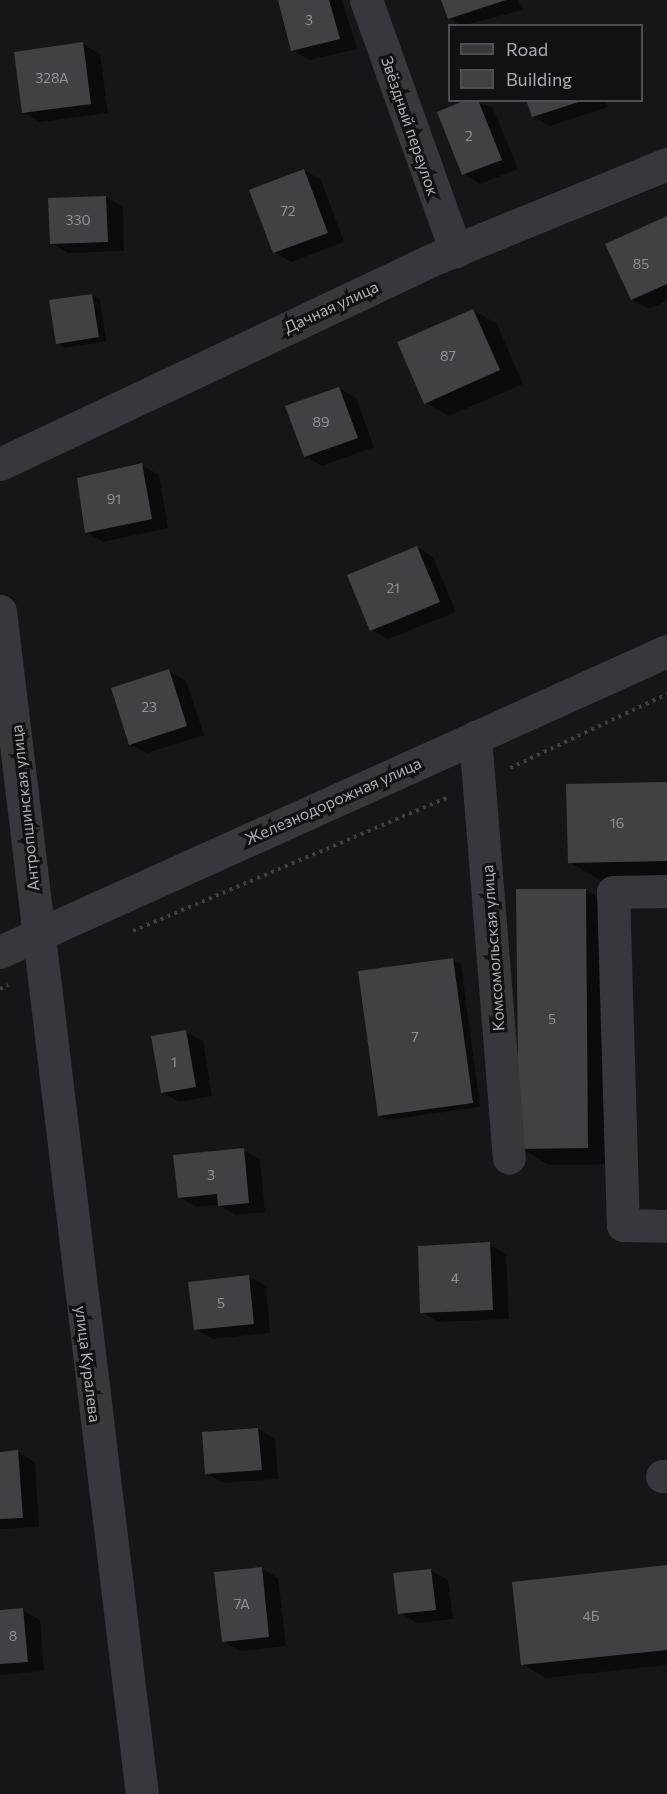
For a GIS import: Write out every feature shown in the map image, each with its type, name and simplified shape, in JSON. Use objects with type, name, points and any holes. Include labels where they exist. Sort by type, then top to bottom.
[{"type":"street","name":"Звёздный переулок","points":[[366,0],[456,251]]},
{"type":"street","name":"Дачная улица","points":[[0,464],[456,251],[667,164]]},
{"type":"street","name":"Антропшинская улица","points":[[0,611],[10,760],[38,934]]},
{"type":"street","name":"Железнодорожная улица","points":[[0,952],[667,651]]},
{"type":"street","name":"Комсомольская улица","points":[[475,737],[509,1158]]},
{"type":"street","points":[[667,891],[613,892],[623,1225],[667,1226]]},
{"type":"street","name":"улица Куралева","points":[[38,934],[142,1794]]},
{"type":"path","points":[[128,933],[479,783],[667,694]]},
{"type":"path","points":[[0,989],[41,970]]},
{"type":"building","points":[[278,0],[329,0],[340,39],[291,51]]},
{"type":"building","points":[[441,0],[506,0],[448,19]]},
{"type":"building","points":[[83,42],[91,104],[22,113],[14,52]]},
{"type":"building","points":[[461,102],[479,102],[502,160],[462,175],[437,112]]},
{"type":"building","points":[[527,102],[579,102],[532,117]]},
{"type":"building","points":[[304,169],[328,233],[273,253],[249,190]]},
{"type":"building","points":[[106,196],[108,242],[50,244],[48,198]]},
{"type":"building","points":[[667,216],[667,284],[631,300],[605,244]]},
{"type":"building","points":[[92,294],[99,337],[56,344],[49,300]]},
{"type":"building","points":[[473,309],[500,370],[424,404],[397,342]]},
{"type":"building","points":[[339,387],[358,438],[304,457],[285,406]]},
{"type":"building","points":[[142,463],[152,519],[85,533],[77,478]]},
{"type":"building","points":[[417,546],[440,602],[370,631],[347,575]]},
{"type":"building","points":[[169,669],[187,726],[129,745],[111,688]]},
{"type":"building","points":[[667,782],[667,861],[568,863],[566,784]]},
{"type":"building","points":[[516,889],[586,889],[588,1148],[519,1149]]},
{"type":"building","points":[[453,958],[473,1103],[378,1116],[358,971]]},
{"type":"building","points":[[186,1030],[196,1087],[161,1093],[151,1036]]},
{"type":"building","points":[[244,1148],[249,1203],[218,1206],[217,1194],[178,1198],[173,1155]]},
{"type":"building","points":[[490,1242],[493,1310],[420,1313],[418,1246]]},
{"type":"building","points":[[249,1275],[254,1324],[194,1330],[188,1282]]},
{"type":"building","points":[[258,1428],[262,1470],[205,1474],[202,1432]]},
{"type":"building","points":[[18,1450],[23,1518],[0,1519],[0,1452]]},
{"type":"building","points":[[667,1565],[667,1650],[521,1665],[512,1582]]},
{"type":"building","points":[[262,1567],[269,1637],[222,1642],[214,1572]]},
{"type":"building","points":[[431,1569],[436,1610],[398,1614],[393,1573]]},
{"type":"building","points":[[23,1608],[28,1662],[0,1664],[0,1610]]}]
